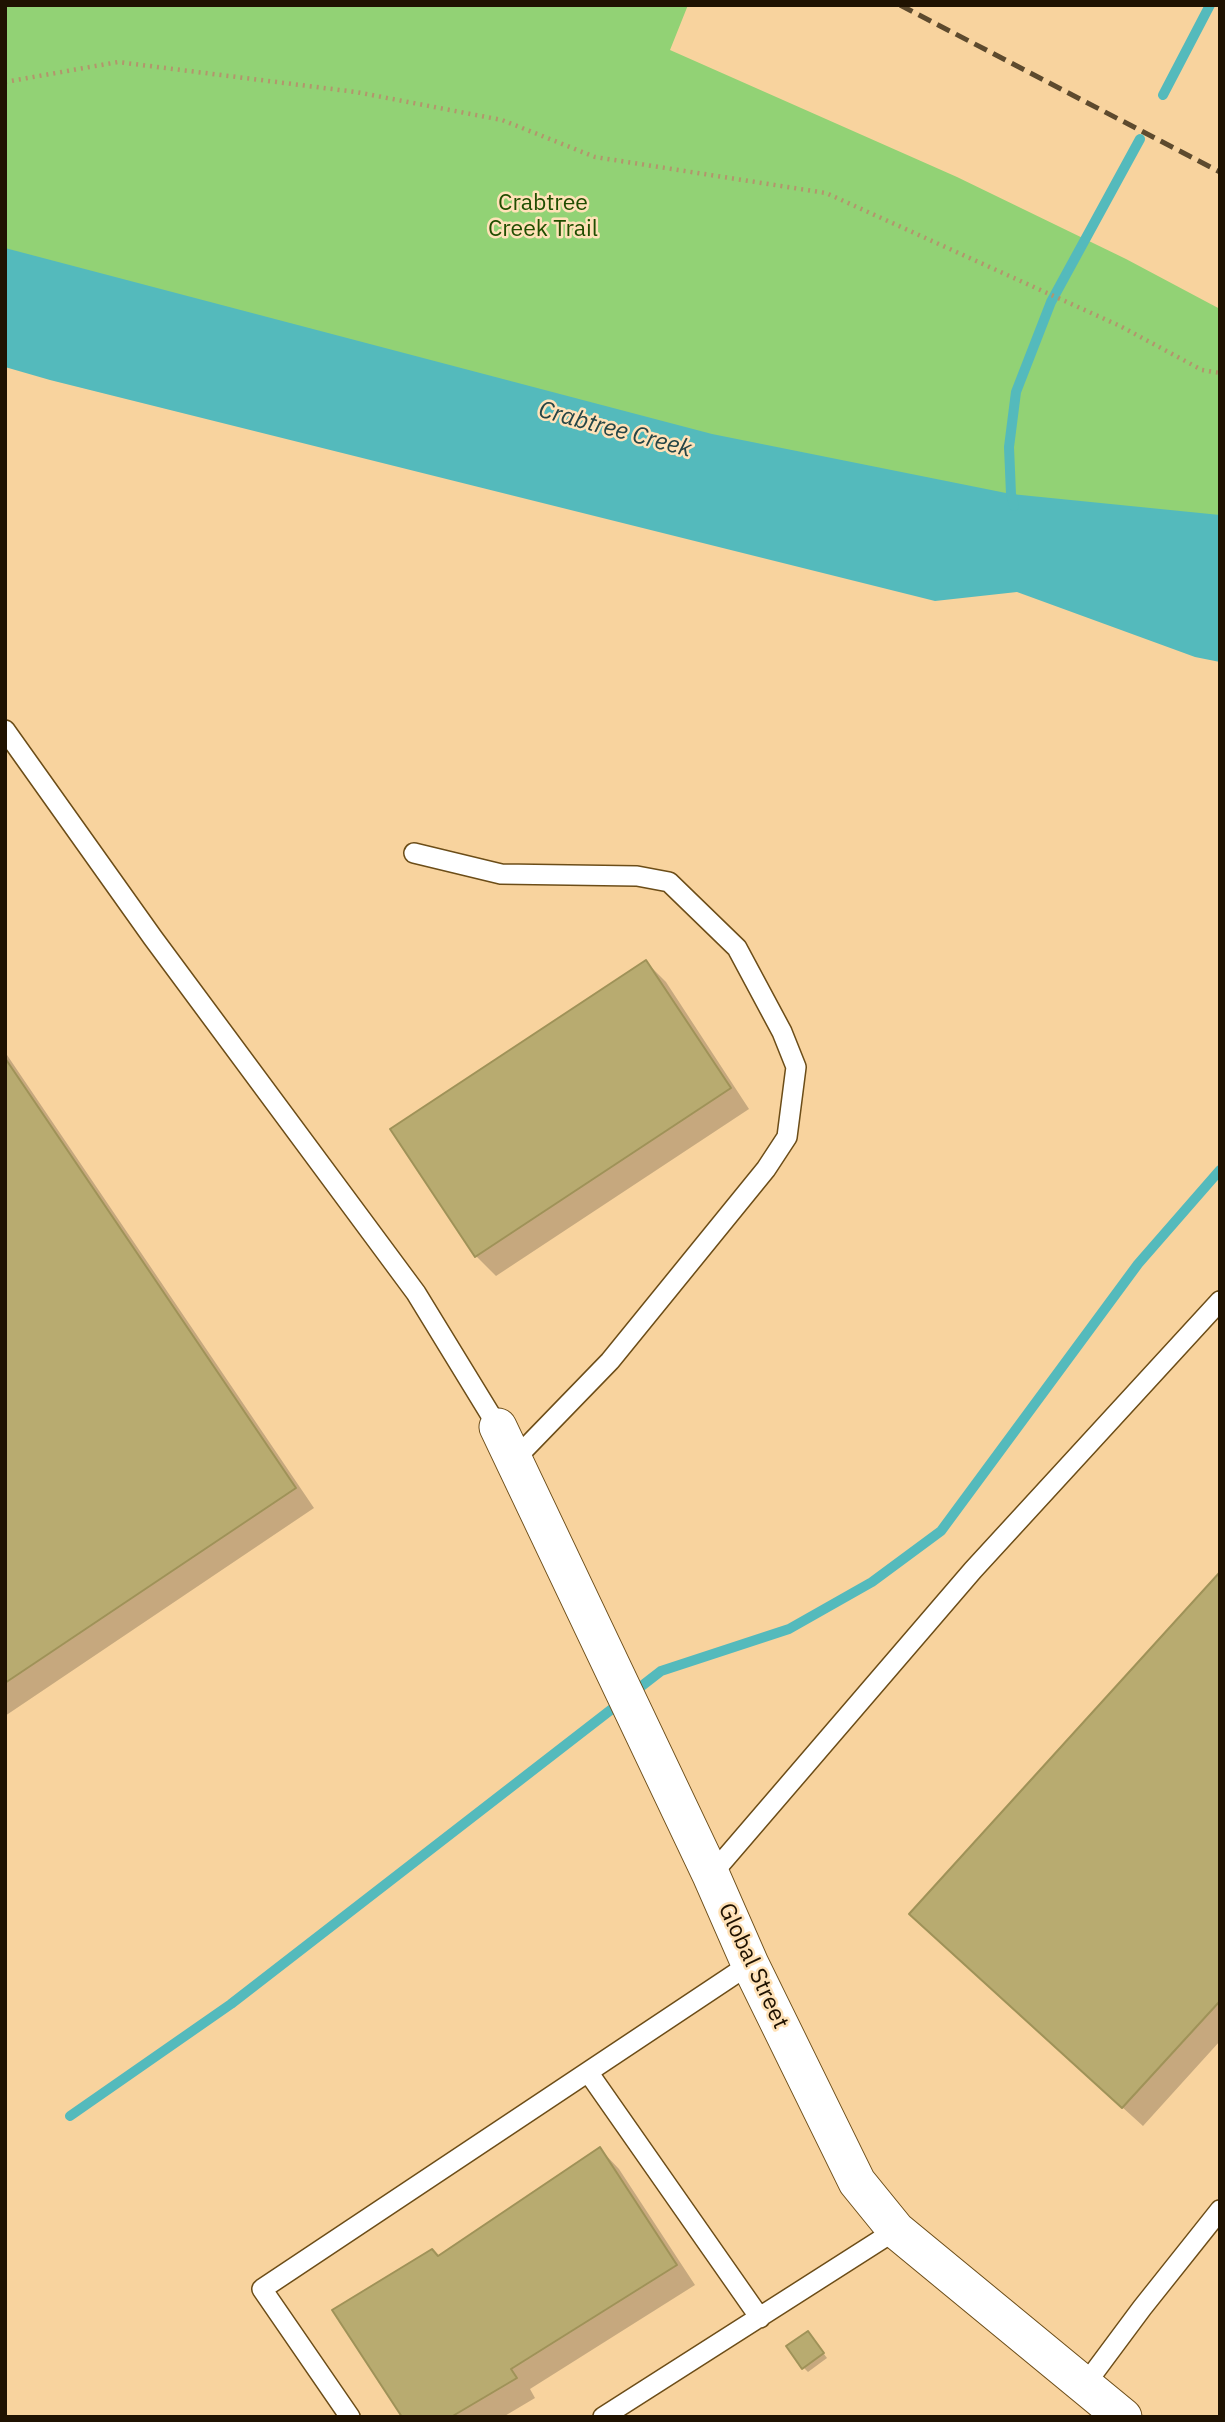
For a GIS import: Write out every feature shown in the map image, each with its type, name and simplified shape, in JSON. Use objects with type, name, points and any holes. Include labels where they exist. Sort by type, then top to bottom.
[{"type":"street","name":"Global Street","points":[[498,1427],[711,1875],[750,1964],[857,2182],[896,2230],[1123,2417]]},
{"type":"lane","points":[[5,730],[153,938],[416,1293],[498,1427]]},
{"type":"lane","points":[[414,853],[501,874],[637,876],[669,883],[737,948],[782,1032],[796,1067],[787,1137],[766,1169],[610,1361],[514,1460]]},
{"type":"lane","points":[[711,1875],[973,1570],[1220,1301]]},
{"type":"lane","points":[[350,2417],[262,2289],[750,1964]]},
{"type":"lane","points":[[588,2071],[760,2318]]},
{"type":"lane","points":[[1084,2386],[1220,2210]]},
{"type":"lane","points":[[603,2417],[896,2230]]},
{"type":"path","points":[[5,82],[118,62],[356,92],[502,120],[595,157],[826,193],[1120,326],[1202,370],[1220,373]]},
{"type":"green space","name":"Crabtree Creek Trail","points":[[5,5],[688,5],[670,50],[957,177],[1126,259],[1220,309],[1220,576],[5,286]]},
{"type":"water","name":"Crabtree Creek","points":[[5,248],[712,434],[1011,494],[1220,515],[1220,662],[1195,657],[1017,592],[935,601],[5,367]]},
{"type":"building","points":[[646,960],[731,1088],[475,1257],[390,1129]]},
{"type":"building","points":[[5,1058],[296,1488],[5,1683]]},
{"type":"building","points":[[1220,1572],[1220,2001],[1122,2108],[909,1914]]},
{"type":"building","points":[[600,2147],[677,2265],[511,2369],[517,2378],[451,2417],[402,2417],[332,2310],[432,2249],[438,2256]]},
{"type":"building","points":[[808,2331],[824,2353],[802,2369],[786,2346]]},
{"type":"waterway","points":[[1163,95],[1210,5]]},
{"type":"waterway","points":[[1014,506],[1009,447],[1016,392],[1051,302],[1140,139]]},
{"type":"waterway","points":[[70,2116],[231,2004],[661,1671],[789,1629],[872,1582],[941,1531],[1138,1264],[1220,1170]]},
{"type":"railway","points":[[900,5],[1220,172]]}]
